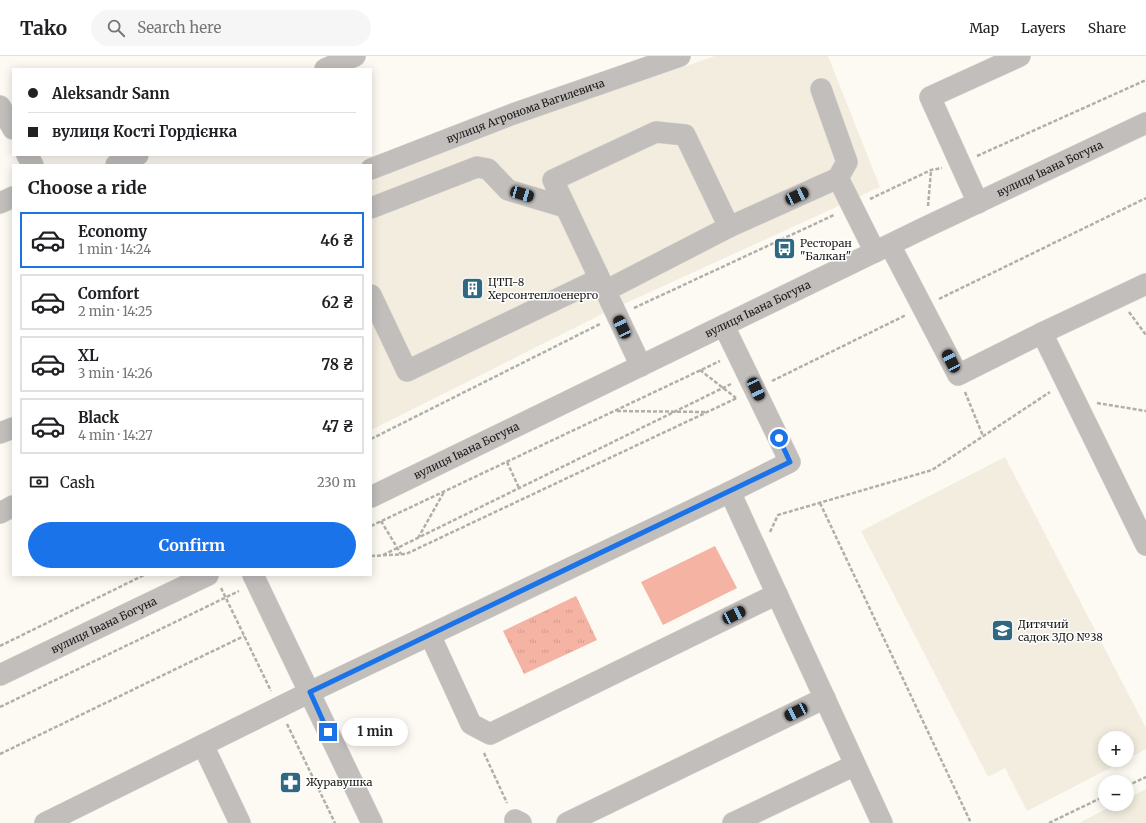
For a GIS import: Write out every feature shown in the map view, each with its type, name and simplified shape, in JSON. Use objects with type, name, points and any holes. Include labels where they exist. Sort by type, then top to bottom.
[{"type":"street","name":"вулиця Агронома Вагилевича","points":[[372,169],[513,114],[680,56]]},
{"type":"street","points":[[978,203],[930,97],[1020,56]]},
{"type":"street","points":[[372,297],[406,371],[602,285],[838,178],[847,162],[821,89]]},
{"type":"street","points":[[0,106],[12,127]]},
{"type":"street","name":"вулиця Івана Богуна","points":[[372,497],[1146,123]]},
{"type":"street","points":[[641,366],[553,180],[656,132],[685,135],[729,227]]},
{"type":"street","points":[[118,164],[136,156]]},
{"type":"street","points":[[372,208],[477,166],[488,169],[508,190],[565,206]]},
{"type":"street","points":[[838,178],[852,207],[923,307],[958,375],[1042,333],[1146,284]]},
{"type":"street","points":[[0,203],[12,197]]},
{"type":"street","points":[[44,823],[310,692],[790,462],[738,352],[724,326]]},
{"type":"street","points":[[1042,333],[1146,545]]},
{"type":"street","points":[[0,433],[12,428]]},
{"type":"street","points":[[730,492],[882,823]]},
{"type":"street","points":[[0,513],[12,507]]},
{"type":"street","name":"вулиця Івана Богуна","points":[[0,675],[206,576]]},
{"type":"street","points":[[253,576],[372,823]]},
{"type":"street","points":[[430,635],[471,724],[490,734],[777,594]]},
{"type":"street","points":[[567,823],[825,698]]},
{"type":"street","points":[[203,745],[240,823]]},
{"type":"street","points":[[733,823],[855,765]]},
{"type":"path","points":[[372,438],[617,316],[931,170],[961,164],[1146,80]]},
{"type":"path","points":[[928,208],[931,170]]},
{"type":"path","points":[[381,555],[723,388],[752,382],[923,307],[1146,198]]},
{"type":"path","points":[[1118,298],[1146,335]]},
{"type":"path","points":[[372,526],[738,352]]},
{"type":"path","points":[[700,370],[736,398]]},
{"type":"path","points":[[958,375],[983,436]]},
{"type":"path","points":[[372,556],[406,554],[736,398],[752,382]]},
{"type":"path","points":[[759,554],[778,515],[932,470],[983,436],[1070,390],[1146,411]]},
{"type":"path","points":[[615,411],[707,412]]},
{"type":"path","points":[[507,462],[519,488]]},
{"type":"path","points":[[418,538],[444,491]]},
{"type":"path","points":[[820,503],[971,823]]},
{"type":"path","points":[[381,521],[401,554]]},
{"type":"path","points":[[0,646],[142,576]]},
{"type":"path","points":[[0,707],[226,597]]},
{"type":"path","points":[[0,754],[244,636]]},
{"type":"path","points":[[484,752],[518,821]]},
{"type":"path","points":[[1134,782],[1146,776]]},
{"type":"path","points":[[1049,823],[1098,799]]},
{"type":"shaded area","points":[[715,56],[828,56],[880,187],[602,314],[372,429],[372,178],[488,133]]},
{"type":"shaded area","name":"Дитячий садок ЗДО №38","points":[[1005,457],[1146,728],[1146,749],[1134,755],[1134,731],[1098,731],[1098,767],[1112,767],[1027,811],[1005,768],[988,777],[861,531]]},
{"type":"shaded area","points":[[1146,789],[1146,823],[1079,823],[1102,811],[1134,811],[1134,795]]},
{"type":"green space","points":[[715,546],[737,588],[663,625],[641,582]]},
{"type":"green space","points":[[576,596],[597,640],[524,674],[503,631]]},
{"type":"place","name":"Ресторан \"Балкан\"","points":[[784,249]]},
{"type":"place","name":"ЦТП-8 Херсонтеплоенерго","points":[[472,288]]},
{"type":"place","name":"Дитячий садок ЗДО №38","points":[[1003,630]]},
{"type":"place","name":"Журавушка","points":[[290,782]]},
{"type":"route","points":[[328,732],[310,692],[330,684],[790,462],[779,438]]}]
